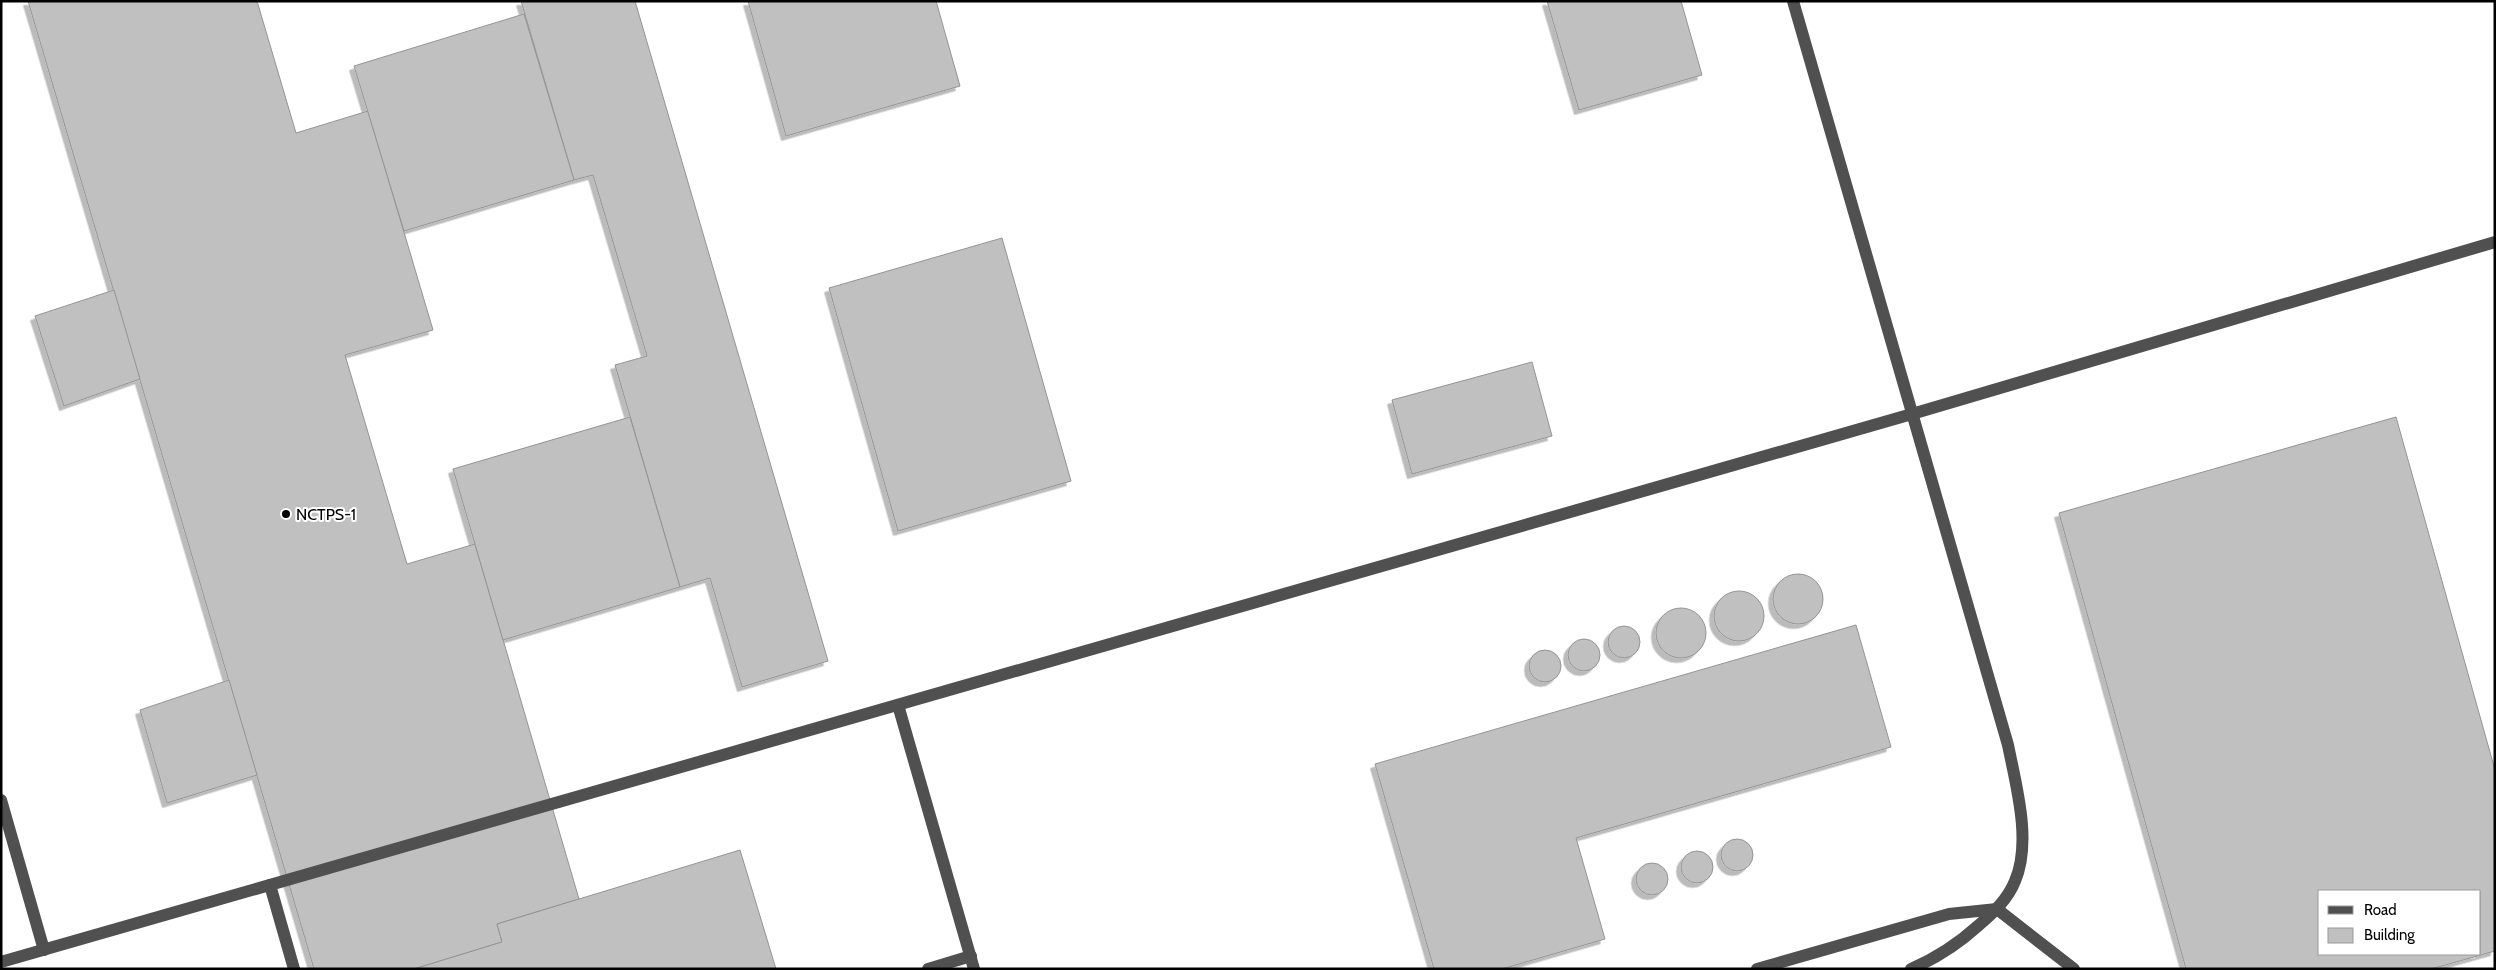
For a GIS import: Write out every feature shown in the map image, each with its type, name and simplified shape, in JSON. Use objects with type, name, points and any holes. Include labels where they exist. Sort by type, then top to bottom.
[{"type":"lane","points":[[1793,1],[2008,745],[2021,807],[2022,850],[2015,881],[1997,909],[1962,941],[1932,960],[1911,969]]},
{"type":"lane","points":[[1,962],[1912,414],[2495,242]]},
{"type":"lane","points":[[898,705],[974,969]]},
{"type":"lane","points":[[1,800],[44,950]]},
{"type":"lane","points":[[270,885],[294,969]]},
{"type":"lane","points":[[1757,969],[1949,914],[1997,909],[2074,969]]},
{"type":"lane","points":[[928,969],[971,956]]},
{"type":"building","name":"NCTPS-1","points":[[28,1],[257,1],[296,133],[368,111],[433,330],[345,355],[407,564],[475,544],[579,899],[497,924],[502,942],[414,969],[314,969]]},
{"type":"building","points":[[521,1],[635,1],[828,661],[742,687],[710,578],[680,587],[615,365],[647,356],[593,175],[574,180]]},
{"type":"building","points":[[748,1],[936,1],[960,86],[786,136]]},
{"type":"building","points":[[1547,1],[1681,1],[1702,75],[1579,110]]},
{"type":"building","points":[[524,14],[574,180],[404,231],[354,66]]},
{"type":"building","points":[[1002,238],[1071,481],[898,531],[829,288]]},
{"type":"building","points":[[114,290],[140,379],[64,406],[35,316]]},
{"type":"building","points":[[1532,362],[1552,436],[1412,474],[1392,400]]},
{"type":"building","points":[[630,417],[680,587],[503,640],[453,469]]},
{"type":"building","points":[[2396,417],[2495,770],[2495,951],[2481,955],[2481,890],[2318,890],[2318,955],[2481,955],[2431,969],[2186,969],[2059,513]]},
{"type":"building","points":[[1793,574],[1803,574],[1816,581],[1823,594],[1823,604],[1816,617],[1803,624],[1793,624],[1784,620],[1777,613],[1773,604],[1773,594],[1777,585],[1784,578]]},
{"type":"building","points":[[1734,591],[1744,591],[1757,598],[1764,611],[1764,621],[1757,634],[1744,641],[1734,641],[1725,637],[1718,630],[1714,621],[1714,611],[1718,602],[1725,595]]},
{"type":"building","points":[[1676,608],[1686,608],[1699,615],[1706,628],[1706,638],[1699,651],[1686,658],[1676,658],[1667,654],[1660,647],[1656,638],[1656,628],[1660,619],[1667,612]]},
{"type":"building","points":[[1856,625],[1891,747],[1576,838],[1605,939],[1502,969],[1434,969],[1375,764]]},
{"type":"building","points":[[1624,626],[1630,627],[1635,631],[1639,636],[1639,648],[1635,653],[1630,657],[1624,658],[1618,657],[1613,653],[1609,648],[1608,642],[1609,636],[1613,631],[1618,627]]},
{"type":"building","points":[[1584,639],[1590,640],[1595,644],[1599,649],[1599,661],[1595,666],[1590,670],[1584,671],[1578,670],[1573,666],[1569,661],[1568,655],[1569,649],[1573,644],[1578,640]]},
{"type":"building","points":[[1545,650],[1551,651],[1556,655],[1560,660],[1560,672],[1556,677],[1551,681],[1545,682],[1539,681],[1534,677],[1530,672],[1529,666],[1530,660],[1534,655],[1539,651]]},
{"type":"building","points":[[229,680],[257,775],[167,803],[140,710]]},
{"type":"building","points":[[1737,839],[1743,840],[1748,844],[1752,849],[1752,861],[1748,866],[1743,870],[1737,871],[1731,870],[1726,866],[1722,861],[1721,855],[1722,849],[1726,844],[1731,840]]},
{"type":"building","points":[[740,850],[776,969],[414,969],[502,942],[497,924]]},
{"type":"building","points":[[1697,851],[1703,852],[1708,856],[1712,861],[1712,873],[1708,878],[1703,882],[1697,883],[1691,882],[1686,878],[1682,873],[1681,867],[1682,861],[1686,856],[1691,852]]},
{"type":"building","points":[[1652,863],[1658,864],[1663,868],[1667,873],[1667,885],[1663,890],[1658,894],[1652,895],[1646,894],[1641,890],[1637,885],[1636,879],[1637,873],[1641,868],[1646,864]]},
{"type":"place","name":"NCTPS-1","points":[[286,514]]}]
